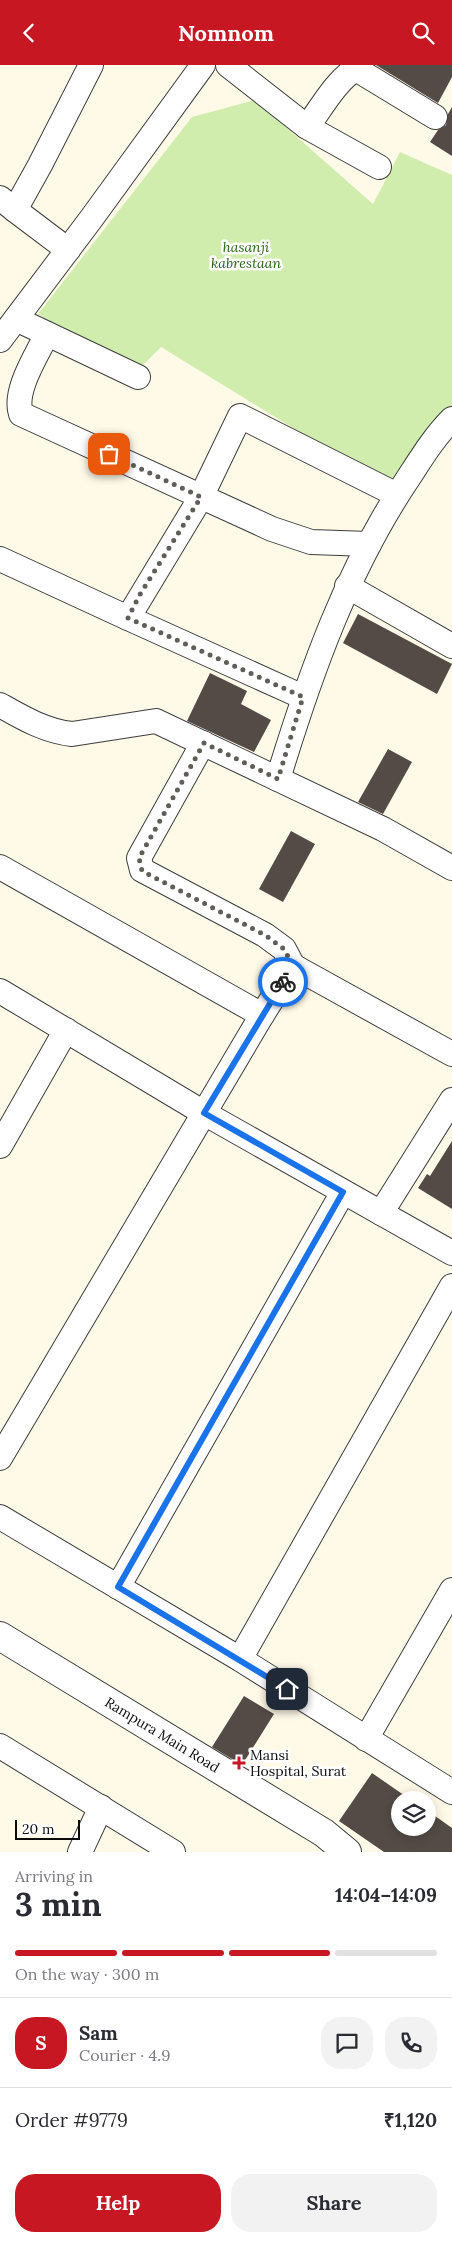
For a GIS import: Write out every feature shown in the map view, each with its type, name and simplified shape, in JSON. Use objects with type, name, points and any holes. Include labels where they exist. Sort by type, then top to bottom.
[{"type":"street","points":[[68,250],[7,204],[40,165],[91,65]]},
{"type":"street","points":[[0,340],[203,65]]},
{"type":"street","points":[[228,65],[307,127],[379,167]]},
{"type":"street","points":[[307,127],[340,83],[356,69],[435,117]]},
{"type":"street","points":[[16,319],[138,377]]},
{"type":"street","points":[[47,334],[20,391],[18,405],[22,414],[272,529],[311,542],[369,544]]},
{"type":"street","points":[[128,618],[139,596],[201,497],[240,416],[397,495]]},
{"type":"street","points":[[278,779],[303,697],[347,586],[397,495],[430,445],[452,419]]},
{"type":"street","points":[[0,559],[303,697]]},
{"type":"street","points":[[347,586],[452,647]]},
{"type":"street","points":[[0,705],[36,724],[60,733],[72,734],[156,721],[384,829],[452,868]]},
{"type":"street","points":[[204,743],[139,858],[142,871],[265,935],[284,949],[293,966],[452,1053]]},
{"type":"street","points":[[0,867],[262,1015]]},
{"type":"street","points":[[0,1458],[262,1015],[293,966]]},
{"type":"street","points":[[0,991],[204,1113],[452,1253]]},
{"type":"street","points":[[0,1146],[66,1030]]},
{"type":"street","points":[[381,1213],[452,1100]]},
{"type":"street","points":[[118,1587],[343,1192]]},
{"type":"street","points":[[240,1659],[452,1286]]},
{"type":"street","points":[[0,1517],[240,1659],[452,1793]]},
{"type":"street","points":[[366,1739],[452,1590]]},
{"type":"street","name":"Rampura Main Road","points":[[0,1636],[324,1833],[347,1852]]},
{"type":"street","points":[[0,1746],[173,1852]]},
{"type":"street","points":[[80,1852],[101,1807]]},
{"type":"green space","name":"hasanji kabrestaan","points":[[255,100],[373,204],[400,152],[452,175],[452,408],[396,486],[303,434],[161,347],[132,376],[38,314],[192,117]]},
{"type":"building","points":[[376,65],[452,65],[452,77],[438,103]]},
{"type":"building","points":[[452,107],[452,156],[430,142],[438,130],[446,125],[448,114]]},
{"type":"building","points":[[358,614],[452,664],[437,694],[343,643]]},
{"type":"building","points":[[210,673],[247,691],[241,704],[271,720],[254,752],[187,721]]},
{"type":"building","points":[[388,749],[412,762],[383,814],[358,802]]},
{"type":"building","points":[[291,831],[315,844],[283,902],[259,889]]},
{"type":"building","points":[[452,1141],[452,1209],[418,1188],[427,1174],[430,1176]]},
{"type":"building","points":[[244,1696],[274,1714],[242,1765],[212,1747]]},
{"type":"building","points":[[372,1773],[398,1791],[391,1791],[391,1836],[436,1836],[436,1817],[452,1828],[452,1852],[384,1852],[339,1821]]},
{"type":"way so far","points":[[109,454],[201,497],[139,596],[128,618],[303,697],[278,779],[204,743],[139,858],[142,871],[265,935],[284,949],[293,966],[283,982]]},
{"type":"place","name":"Mansi Hospital, Surat","points":[[239,1763]]},
{"type":"route","points":[[283,982],[204,1113],[343,1192],[118,1587],[287,1689]]}]
